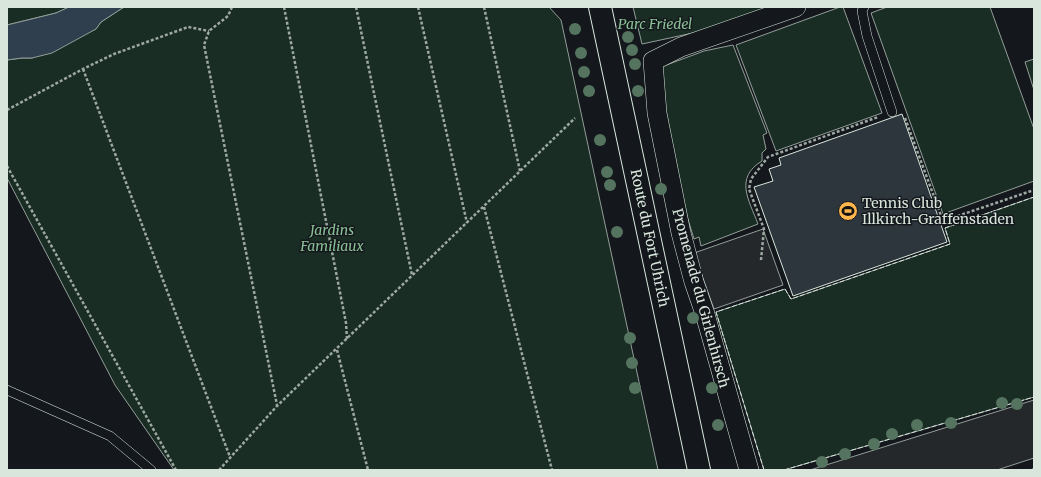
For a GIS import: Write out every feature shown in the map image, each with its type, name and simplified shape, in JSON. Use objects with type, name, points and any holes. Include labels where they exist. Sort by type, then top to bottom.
[{"type":"main road","name":"Route du Fort Uhrich","points":[[600,7],[699,470]]},
{"type":"street","name":"Promenade du Girlenhirsch","points":[[749,470],[705,314],[694,282],[678,218],[657,113],[653,61],[681,47],[796,7]]},
{"type":"lane","points":[[864,7],[862,11],[866,36],[892,112]]},
{"type":"lane","points":[[7,390],[110,436],[151,470]]},
{"type":"path","points":[[232,7],[228,16],[210,32],[204,45],[277,406]]},
{"type":"path","points":[[284,7],[346,323],[347,339]]},
{"type":"path","points":[[356,7],[412,275]]},
{"type":"path","points":[[418,7],[467,223]]},
{"type":"path","points":[[484,7],[520,172]]},
{"type":"path","points":[[7,110],[114,54],[188,27],[210,32]]},
{"type":"path","points":[[83,69],[230,457]]},
{"type":"path","points":[[761,260],[764,229],[749,189],[751,179],[768,157],[902,109],[944,221],[1034,190]]},
{"type":"path","points":[[219,470],[277,406],[575,118]]},
{"type":"path","points":[[7,166],[176,470]]},
{"type":"path","points":[[484,207],[552,470]]},
{"type":"path","points":[[336,349],[368,470]]},
{"type":"green space","points":[[7,7],[69,7],[56,13],[7,25]]},
{"type":"green space","name":"Jardins Familiaux","points":[[124,7],[549,7],[561,20],[658,470],[174,470],[115,385],[7,178],[7,60],[32,58],[96,29],[101,22]]},
{"type":"green space","name":"Parc Friedel","points":[[633,7],[783,7],[739,23],[642,44]]},
{"type":"green space","points":[[843,7],[882,113],[776,151],[736,45]]},
{"type":"green space","points":[[887,7],[990,7],[1034,129],[1034,181],[943,214],[871,13]]},
{"type":"green space","points":[[733,45],[767,133],[763,135],[766,149],[762,153],[762,161],[753,168],[748,175],[746,182],[748,198],[758,224],[701,246],[699,237],[694,239],[683,203],[664,113],[661,67],[704,51]]},
{"type":"green space","points":[[1034,59],[1034,90],[1025,62]]},
{"type":"green space","points":[[1034,197],[1034,397],[784,470],[764,470],[716,312],[785,289],[791,299],[950,244],[945,228]]},
{"type":"shaded area","points":[[763,229],[783,285],[714,309],[694,253]]},
{"type":"shaded area","points":[[1034,400],[1034,458],[997,470],[810,470]]},
{"type":"water","points":[[69,7],[124,7],[101,22],[96,29],[52,53],[32,58],[7,60],[7,25],[56,13]]},
{"type":"building","points":[[902,114],[947,242],[793,296],[754,187],[773,181],[769,169],[781,165],[779,158]]},
{"type":"fence","points":[[764,470],[716,312],[785,289],[791,299],[950,244],[945,228],[1034,197]]},
{"type":"fence","points":[[784,470],[1034,397]]},
{"type":"place","name":"Tennis Club Illkirch-Graffenstaden","points":[[848,211]]}]
